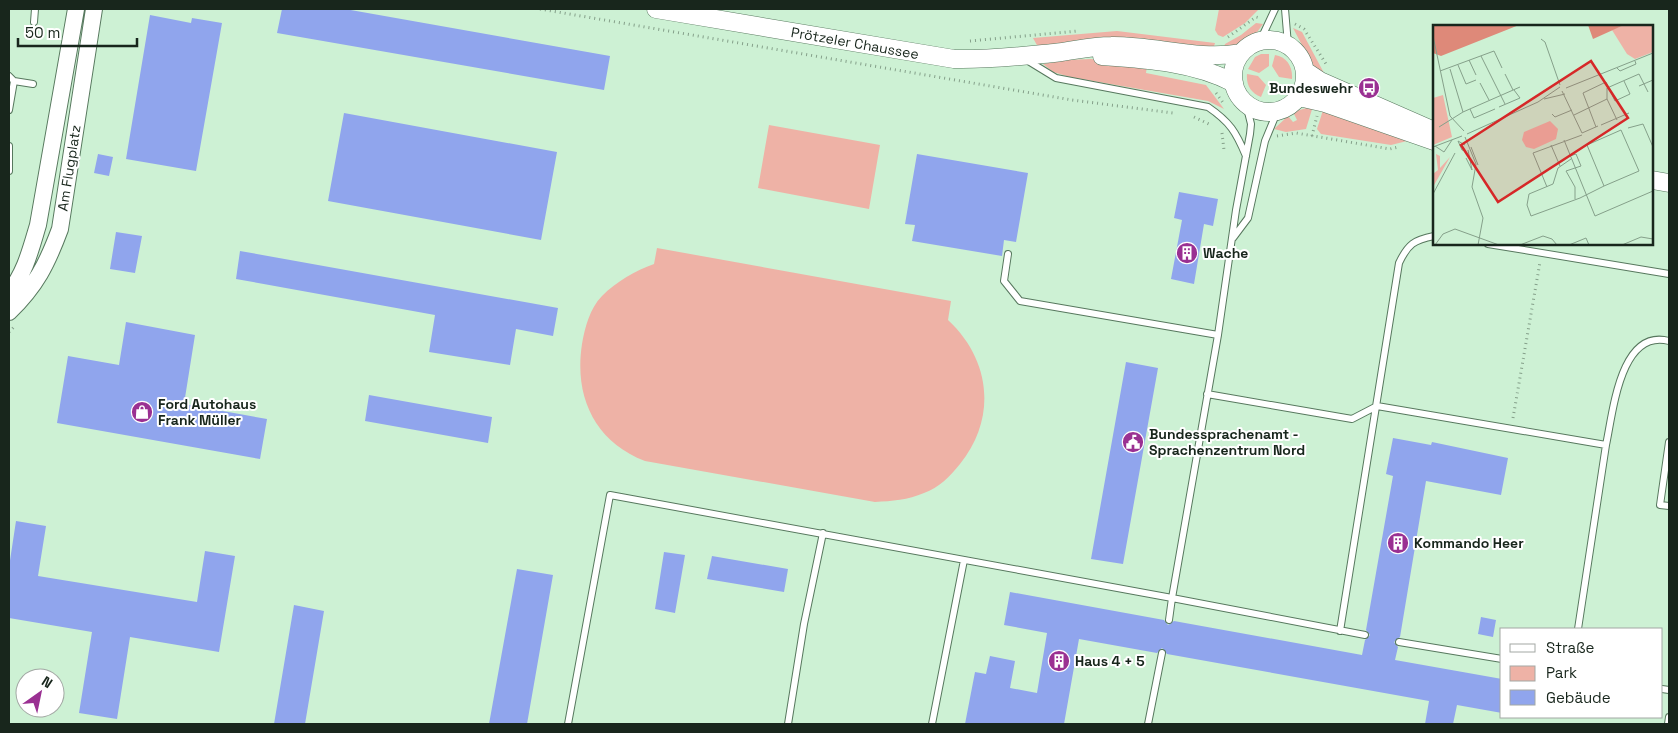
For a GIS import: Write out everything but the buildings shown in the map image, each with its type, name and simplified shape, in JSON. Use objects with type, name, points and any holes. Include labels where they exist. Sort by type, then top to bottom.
[{"type":"main road","name":"Prötzeler Chaussee","points":[[656,9],[954,59],[988,60],[1056,53],[1091,46],[1143,46],[1216,56],[1241,53],[1247,47],[1260,41]]},
{"type":"main road","points":[[1241,53],[1233,69],[1234,83],[1238,96],[1246,104],[1261,111],[1277,112],[1291,105],[1304,88],[1305,71],[1300,56],[1288,44],[1272,40],[1260,41]]},
{"type":"main road","name":"Prötzeler Chaussee","points":[[1056,53],[1138,59],[1176,65],[1218,75],[1234,83]]},
{"type":"main road","points":[[1305,71],[1320,81],[1433,131]]},
{"type":"main road","points":[[1298,97],[1325,103],[1433,141]]},
{"type":"main road","points":[[1653,180],[1669,183]]},
{"type":"street","name":"Am Flugplatz","points":[[9,312],[44,202],[76,9]]},
{"type":"street","name":"Am Flugplatz","points":[[16,291],[34,286],[49,258],[60,229],[94,9]]},
{"type":"lane","points":[[34,22],[35,9]]},
{"type":"lane","points":[[1260,41],[1275,9]]},
{"type":"lane","points":[[1285,9],[1288,44]]},
{"type":"lane","points":[[1020,56],[1056,78],[1208,107],[1226,119],[1238,136],[1246,156]]},
{"type":"lane","points":[[9,76],[14,82],[32,84]]},
{"type":"lane","points":[[9,110],[14,82]]},
{"type":"lane","points":[[1168,620],[1218,335],[1236,210],[1251,124],[1246,104]]},
{"type":"lane","points":[[1233,239],[1248,218],[1264,141],[1277,112]]},
{"type":"lane","points":[[9,146],[9,171]]},
{"type":"lane","points":[[1340,631],[1377,406],[1398,263],[1406,248],[1419,239],[1433,236]]},
{"type":"lane","points":[[1495,245],[1669,274]]},
{"type":"lane","points":[[1008,254],[1004,281],[1020,301],[1218,335]]},
{"type":"lane","points":[[1578,628],[1606,445],[1621,376],[1628,359],[1643,344],[1669,341]]},
{"type":"lane","points":[[1207,394],[1352,418],[1377,406],[1606,445]]},
{"type":"lane","points":[[1669,442],[1660,505],[1669,506]]},
{"type":"lane","points":[[568,724],[610,495],[1365,635]]},
{"type":"lane","points":[[788,724],[804,624],[823,533]]},
{"type":"lane","points":[[932,724],[964,560]]},
{"type":"lane","points":[[1399,642],[1500,659]]},
{"type":"lane","points":[[1148,724],[1162,654]]},
{"type":"lane","points":[[1668,724],[1669,718]]},
{"type":"path","points":[[540,9],[1072,100],[1182,114]]},
{"type":"path","points":[[962,42],[1084,31]]},
{"type":"path","points":[[1191,116],[1214,126]]},
{"type":"path","points":[[1224,150],[1221,130],[1230,125]]},
{"type":"path","points":[[1511,429],[1541,252]]},
{"type":"green space","points":[[1219,9],[1259,9],[1245,23],[1223,37],[1218,35],[1215,30]]},
{"type":"green space","points":[[1256,23],[1263,24],[1255,35],[1240,42],[1239,46],[1223,50],[1225,44],[1241,35]]},
{"type":"green space","points":[[1293,28],[1302,32],[1324,73],[1323,75],[1314,68]]},
{"type":"green space","points":[[1117,31],[1215,43],[1213,50],[1038,47],[1033,38]]},
{"type":"green space","points":[[1261,54],[1269,54],[1269,66],[1259,73],[1248,69],[1255,57]]},
{"type":"green space","points":[[1275,55],[1286,60],[1291,70],[1292,79],[1279,77],[1272,66]]},
{"type":"green space","points":[[1091,59],[1147,66],[1146,73],[1206,85],[1224,109],[1208,101],[1070,77],[1053,72],[1043,64],[1066,60]]},
{"type":"green space","points":[[1247,74],[1258,76],[1266,85],[1261,97],[1250,88],[1247,82]]},
{"type":"green space","points":[[1313,106],[1306,129],[1286,132],[1274,129],[1288,116],[1293,122],[1297,120],[1293,112]]},
{"type":"green space","points":[[1324,107],[1411,140],[1391,145],[1321,134],[1317,129]]},
{"type":"green space","points":[[769,125],[880,145],[869,209],[758,188]]},
{"type":"green space","points":[[657,248],[951,301],[948,320],[973,353],[980,371],[984,390],[984,409],[980,428],[972,446],[960,464],[944,481],[929,491],[906,499],[875,502],[645,461],[627,452],[613,442],[591,414],[581,381],[582,344],[594,306],[620,281],[654,264]]},
{"type":"place","name":"Bundeswehr","points":[[1369,88]]},
{"type":"place","name":"Wache","points":[[1187,253]]},
{"type":"place","name":"Ford Autohaus Frank Müller","points":[[142,412]]},
{"type":"place","name":"Bundessprachenamt - Sprachenzentrum Nord","points":[[1133,442]]},
{"type":"place","name":"Kommando Heer","points":[[1398,543]]},
{"type":"place","name":"Haus 4 + 5","points":[[1059,661]]}]
